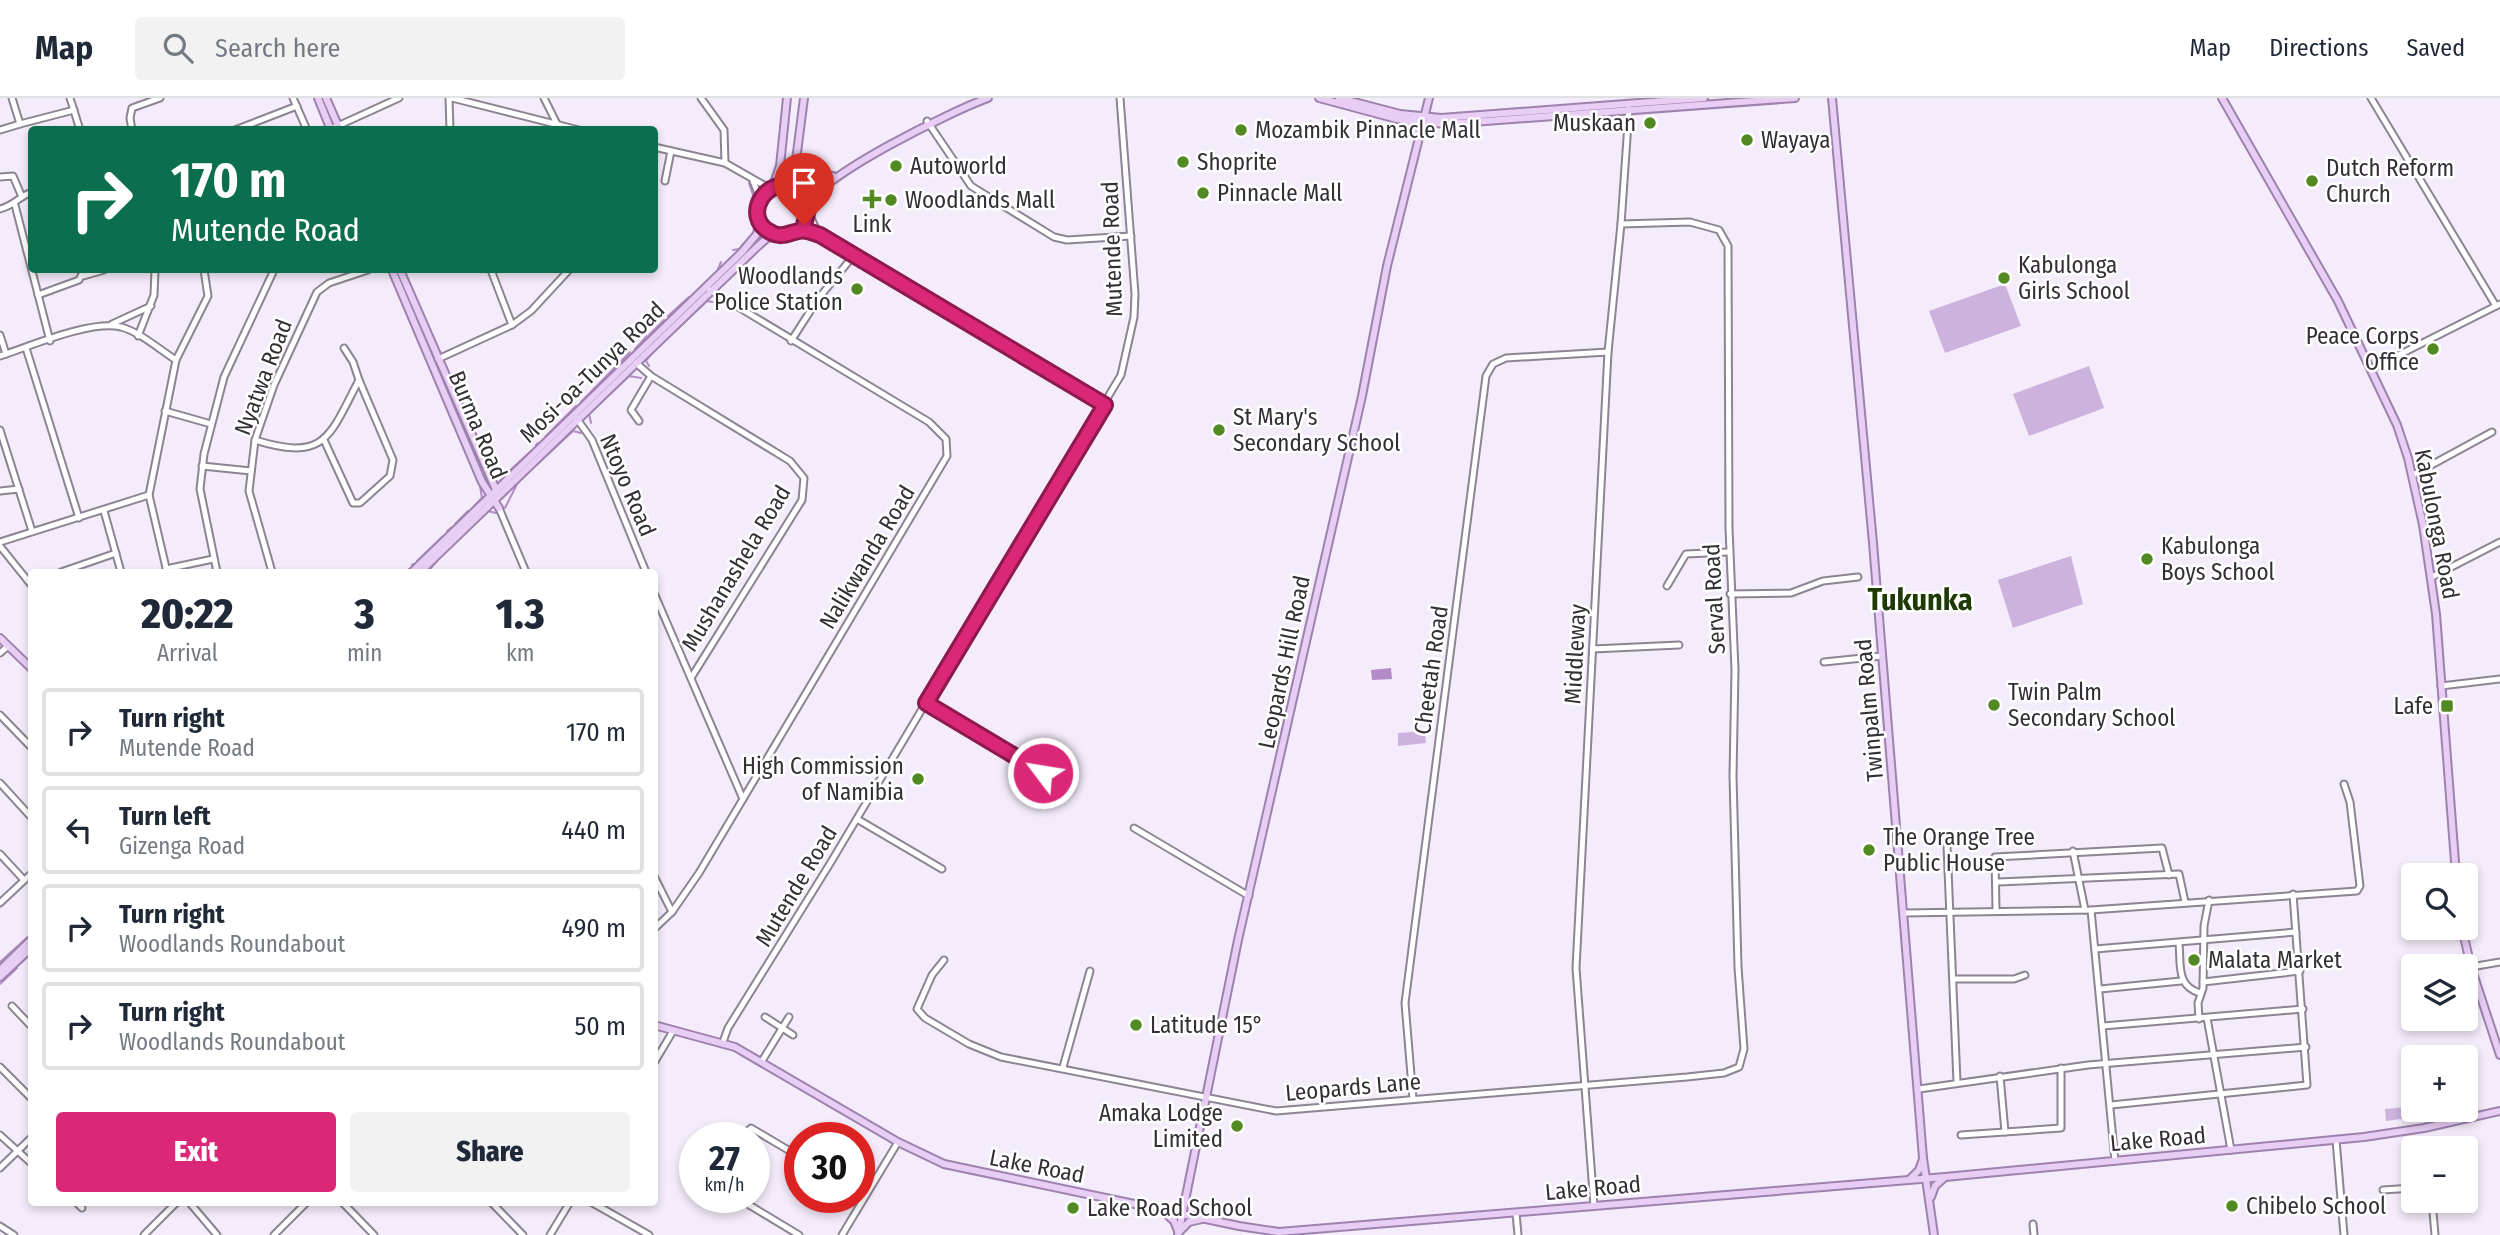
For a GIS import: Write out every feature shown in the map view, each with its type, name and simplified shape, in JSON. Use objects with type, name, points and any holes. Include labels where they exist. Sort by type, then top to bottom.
[{"type":"main road","points":[[318,98],[334,126]]},
{"type":"main road","points":[[326,98],[334,126]]},
{"type":"main road","points":[[787,98],[780,166],[771,187],[760,198],[757,206],[760,221],[766,230],[780,236],[800,230],[816,192],[829,183],[928,123],[988,98]]},
{"type":"main road","points":[[804,98],[795,168],[799,189],[809,205]]},
{"type":"main road","points":[[771,187],[788,185],[799,189],[828,179],[977,98]]},
{"type":"main road","points":[[1319,98],[1341,100],[1422,119],[1795,98]]},
{"type":"main road","points":[[1406,117],[1418,138],[1428,127],[1435,124],[1704,98]]},
{"type":"main road","name":"Twinpalm Road","points":[[1832,98],[1923,1158],[1934,1235]]},
{"type":"main road","name":"Kabulonga Road","points":[[2222,98],[2338,300],[2403,441],[2413,475],[2432,577],[2455,863]]},
{"type":"main road","points":[[1406,117],[1417,113],[1428,99],[1435,114],[1441,118]]},
{"type":"main road","name":"Leopards Hill Road","points":[[1178,1234],[1249,896],[1428,99]]},
{"type":"main road","points":[[1422,119],[1435,124]]},
{"type":"main road","name":"Mosi-oa-Tunya Road","points":[[708,289],[758,233],[760,221]]},
{"type":"main road","name":"Mosi-oa-Tunya Road","points":[[415,569],[708,289],[765,240],[780,236]]},
{"type":"main road","name":"Burma Road","points":[[393,273],[494,496]]},
{"type":"main road","name":"Burma Road","points":[[401,273],[499,508]]},
{"type":"main road","name":"Mosi-oa-Tunya Road","points":[[423,569],[494,496]]},
{"type":"main road","points":[[0,638],[28,665]]},
{"type":"main road","points":[[0,970],[28,943]]},
{"type":"main road","points":[[0,977],[28,951]]},
{"type":"main road","points":[[2478,988],[2500,1055]]},
{"type":"main road","name":"Lake Road","points":[[658,1026],[723,1042],[762,1061],[898,1142],[934,1160],[958,1168],[1287,1233],[1945,1177],[2336,1140],[2404,1132],[2500,1111]]},
{"type":"main road","points":[[1909,1180],[1919,1170],[1923,1158]]},
{"type":"main road","points":[[1930,1198],[1935,1185],[1945,1177]]},
{"type":"main road","points":[[1178,1234],[1174,1221],[1163,1209],[1178,1204],[1185,1193]]},
{"type":"main road","points":[[1185,1193],[1186,1204],[1198,1216]]},
{"type":"main road","points":[[1178,1234],[1189,1222],[1206,1219]]},
{"type":"street","points":[[12,98],[20,124]]},
{"type":"street","points":[[70,98],[79,126]]},
{"type":"street","points":[[131,126],[132,108],[160,98]]},
{"type":"street","points":[[293,98],[305,126]]},
{"type":"street","points":[[339,126],[399,98]]},
{"type":"street","points":[[450,126],[450,98],[564,126]]},
{"type":"street","points":[[544,98],[557,124]]},
{"type":"street","points":[[701,98],[724,130],[724,163]]},
{"type":"street","name":"Mutende Road","points":[[723,1042],[728,1028],[857,819],[1105,405],[1124,367],[1134,317],[1131,236],[1120,98]]},
{"type":"street","points":[[2371,98],[2498,305],[2371,369]]},
{"type":"street","points":[[255,126],[297,106]]},
{"type":"street","name":"Middleway","points":[[1594,1206],[1576,968],[1608,352],[1622,224],[1628,107]]},
{"type":"street","points":[[0,130],[74,110]]},
{"type":"street","points":[[928,123],[971,186],[1054,237],[1067,240],[1131,236]]},
{"type":"street","points":[[658,147],[724,163],[753,181],[771,187]]},
{"type":"street","points":[[665,181],[671,151]]},
{"type":"street","points":[[0,177],[13,176],[22,197]]},
{"type":"street","points":[[753,181],[760,198]]},
{"type":"street","points":[[0,209],[15,205],[28,194]]},
{"type":"street","points":[[15,205],[28,256]]},
{"type":"street","points":[[809,214],[813,227],[820,235]]},
{"type":"street","name":"Serval Road","points":[[1622,224],[1699,223],[1719,230],[1727,240],[1729,552],[1735,670],[1738,967],[1744,1049],[1739,1067]]},
{"type":"street","points":[[800,230],[820,235],[1105,405]]},
{"type":"street","points":[[791,341],[818,299],[854,255]]},
{"type":"street","points":[[32,273],[50,341]]},
{"type":"street","points":[[38,295],[73,283],[84,273]]},
{"type":"street","points":[[138,336],[151,306],[156,287],[155,273]]},
{"type":"street","points":[[167,569],[149,495],[176,360],[208,296],[204,273]]},
{"type":"street","points":[[215,569],[200,489],[202,466],[224,377],[273,273]]},
{"type":"street","name":"Nyatwa Road","points":[[271,569],[251,500],[255,440],[274,385],[317,292],[329,283],[357,273]]},
{"type":"street","points":[[492,273],[512,325]]},
{"type":"street","points":[[438,359],[512,325],[531,311],[566,273]]},
{"type":"street","name":"Nalikwanda Road","points":[[658,925],[672,912],[743,799],[947,456],[946,439],[929,422],[708,289]]},
{"type":"street","points":[[0,335],[3,355],[109,326],[151,306]]},
{"type":"street","points":[[109,326],[122,327],[176,360]]},
{"type":"street","points":[[26,348],[79,517]]},
{"type":"street","points":[[324,440],[353,503],[360,503],[392,472],[393,460],[354,362],[344,348]]},
{"type":"street","name":"Cheetah Road","points":[[1413,1099],[1405,1003],[1486,376],[1493,364],[1506,358],[1608,352]]},
{"type":"street","name":"Mushanashela Road","points":[[633,360],[651,376],[790,461],[804,478],[802,500],[691,678]]},
{"type":"street","points":[[639,421],[631,410],[651,376]]},
{"type":"street","points":[[255,440],[290,450],[324,440],[334,428],[359,380]]},
{"type":"street","points":[[165,411],[211,424]]},
{"type":"street","name":"Ntoyo Road","points":[[576,418],[592,440],[645,569]]},
{"type":"street","points":[[0,430],[32,531]]},
{"type":"street","points":[[2413,475],[2491,432]]},
{"type":"street","points":[[202,466],[251,471]]},
{"type":"street","points":[[0,491],[19,489]]},
{"type":"street","points":[[28,580],[0,544],[32,531],[149,495]]},
{"type":"street","points":[[499,508],[525,569]]},
{"type":"street","points":[[104,511],[120,569]]},
{"type":"street","points":[[2432,577],[2500,541]]},
{"type":"street","points":[[1667,586],[1686,554],[1729,552]]},
{"type":"street","points":[[70,569],[116,553]]},
{"type":"street","points":[[171,569],[213,559]]},
{"type":"street","points":[[1730,594],[1791,593],[1823,581],[1858,577]]},
{"type":"street","points":[[658,602],[743,799]]},
{"type":"street","points":[[1593,649],[1679,645]]},
{"type":"street","points":[[0,653],[8,646]]},
{"type":"street","points":[[1824,662],[1882,656]]},
{"type":"street","points":[[2441,686],[2500,679]]},
{"type":"street","points":[[926,703],[1043,773]]},
{"type":"street","points":[[0,716],[28,744]]},
{"type":"street","points":[[0,783],[26,812]]},
{"type":"street","points":[[1904,913],[2088,910],[2359,888],[2350,802],[2344,784]]},
{"type":"street","points":[[857,819],[942,869]]},
{"type":"street","points":[[1135,828],[1249,896]]},
{"type":"street","points":[[1947,846],[1957,1082]]},
{"type":"street","points":[[1996,911],[1998,882],[1995,857],[2162,848],[2169,875]]},
{"type":"street","points":[[2073,851],[2095,949],[2115,1161]]},
{"type":"street","points":[[0,855],[24,880]]},
{"type":"street","points":[[0,903],[28,876]]},
{"type":"street","points":[[1998,882],[2182,876],[2185,902]]},
{"type":"street","points":[[658,884],[672,912]]},
{"type":"street","points":[[2111,1105],[2306,1086],[2309,1081],[2293,894]]},
{"type":"street","points":[[2199,1019],[2209,900]]},
{"type":"street","points":[[2095,949],[2296,932]]},
{"type":"street","points":[[2179,943],[2181,982],[2187,988],[2200,993]]},
{"type":"street","name":"Leopards Lane","points":[[944,960],[917,1003],[919,1013],[986,1052],[1276,1111],[1724,1073],[1739,1067]]},
{"type":"street","points":[[2478,966],[2500,962]]},
{"type":"street","points":[[1063,1068],[1090,971]]},
{"type":"street","points":[[2203,982],[2300,971]]},
{"type":"street","points":[[1953,979],[2014,979],[2025,975]]},
{"type":"street","points":[[2100,989],[2181,982]]},
{"type":"street","points":[[12,1006],[28,1023]]},
{"type":"street","points":[[2103,1026],[2303,1009]]},
{"type":"street","points":[[765,1017],[793,1035]]},
{"type":"street","points":[[762,1061],[789,1017]]},
{"type":"street","points":[[2207,1018],[2223,1092],[2231,1150]]},
{"type":"street","points":[[658,1056],[673,1031]]},
{"type":"street","points":[[1919,1089],[2061,1068],[2306,1047]]},
{"type":"street","points":[[0,1067],[28,1095]]},
{"type":"street","points":[[1961,1135],[2063,1127],[2061,1068]]},
{"type":"street","points":[[2000,1076],[2005,1132]]},
{"type":"street","points":[[0,1135],[28,1161]]},
{"type":"street","points":[[2336,1140],[2344,1235]]},
{"type":"street","points":[[0,1168],[28,1141]]},
{"type":"street","points":[[875,1175],[898,1142]]},
{"type":"street","points":[[2383,1190],[2401,1189]]},
{"type":"street","points":[[144,1235],[173,1206]]},
{"type":"street","points":[[192,1206],[217,1235]]},
{"type":"street","points":[[274,1235],[303,1206]]},
{"type":"street","points":[[346,1206],[374,1235]]},
{"type":"street","points":[[495,1206],[523,1235]]},
{"type":"street","points":[[550,1235],[568,1206]]},
{"type":"street","points":[[598,1206],[649,1235]]},
{"type":"street","points":[[763,1213],[799,1235]]},
{"type":"street","points":[[842,1235],[853,1213]]},
{"type":"street","points":[[1516,1213],[1518,1235]]},
{"type":"street","points":[[2433,1213],[2435,1235]]},
{"type":"street","points":[[2033,1224],[2034,1235]]},
{"type":"street","points":[[0,1226],[13,1235]]},
{"type":"shaded area","points":[[2005,284],[2021,326],[1945,353],[1929,311]]},
{"type":"shaded area","points":[[2089,366],[2104,408],[2029,436],[2013,394]]},
{"type":"shaded area","points":[[2071,556],[2083,604],[2013,628],[1998,580]]},
{"type":"shaded area","points":[[1391,668],[1392,679],[1372,680],[1371,670]]},
{"type":"shaded area","points":[[1425,731],[1426,743],[1398,746],[1398,733]]},
{"type":"shaded area","points":[[2401,1107],[2401,1119],[2386,1121],[2385,1109]]},
{"type":"waterway","points":[[749,183],[753,195],[751,204]]},
{"type":"waterway","points":[[733,250],[739,249],[754,232],[752,211]]},
{"type":"waterway","points":[[718,269],[721,262]]},
{"type":"waterway","points":[[668,316],[689,297]]},
{"type":"waterway","points":[[675,331],[707,301],[724,304]]},
{"type":"waterway","points":[[649,335],[664,320]]},
{"type":"waterway","points":[[635,349],[647,336]]},
{"type":"waterway","points":[[649,366],[646,361],[653,351]]},
{"type":"waterway","points":[[581,402],[630,352]]},
{"type":"waterway","points":[[591,423],[589,414],[629,376],[641,378]]},
{"type":"waterway","points":[[545,437],[576,406]]},
{"type":"waterway","points":[[505,508],[518,482],[573,431],[581,433]]},
{"type":"waterway","points":[[508,472],[530,452]]},
{"type":"waterway","points":[[474,506],[482,498],[480,486]]},
{"type":"waterway","points":[[455,524],[468,511]]},
{"type":"waterway","points":[[488,511],[496,513]]},
{"type":"waterway","points":[[447,531],[452,527]]},
{"type":"waterway","points":[[417,561],[443,536]]},
{"type":"waterway","points":[[430,569],[438,560]]},
{"type":"waterway","points":[[0,962],[28,937]]},
{"type":"waterway","points":[[21,963],[28,956]]},
{"type":"waterway","points":[[0,984],[17,968]]},
{"type":"place","name":"Muskaan","points":[[1650,123]]},
{"type":"place","name":"Mozambik Pinnacle Mall","points":[[1241,130]]},
{"type":"place","name":"Wayaya","points":[[1747,140]]},
{"type":"place","name":"Shoprite","points":[[1183,162]]},
{"type":"place","name":"Autoworld","points":[[896,166]]},
{"type":"place","name":"Dutch Reform Church","points":[[2312,181]]},
{"type":"place","name":"Pinnacle Mall","points":[[1203,193]]},
{"type":"place","name":"Link","points":[[872,199]]},
{"type":"place","name":"Woodlands Mall","points":[[891,200]]},
{"type":"place","name":"Kabulonga Girls School","points":[[2004,278]]},
{"type":"place","name":"Woodlands Police Station","points":[[857,289]]},
{"type":"place","name":"Peace Corps Office","points":[[2433,349]]},
{"type":"place","name":"St Mary's Secondary School","points":[[1219,430]]},
{"type":"place","name":"Kabulonga Boys School","points":[[2147,559]]},
{"type":"place","name":"Twin Palm Secondary School","points":[[1994,705]]},
{"type":"place","name":"Lafe","points":[[2447,706]]},
{"type":"place","name":"High Commission of Namibia","points":[[918,779]]},
{"type":"place","name":"The Orange Tree Public House","points":[[1869,850]]},
{"type":"place","name":"Malata Market","points":[[2194,960]]},
{"type":"place","name":"Latitude 15°","points":[[1136,1025]]},
{"type":"place","name":"Amaka Lodge Limited","points":[[1237,1126]]},
{"type":"place","name":"Chibelo School","points":[[2232,1206]]},
{"type":"place","name":"Lake Road School","points":[[1073,1208]]},
{"type":"district","name":"Tukunka","points":[[1920,600]]},
{"type":"route","points":[[804,225],[809,214],[809,205],[798,189],[778,185],[769,188],[760,198],[757,214],[762,226],[770,233],[780,236],[800,230],[820,235],[1105,405],[926,703],[1043,773]]}]
